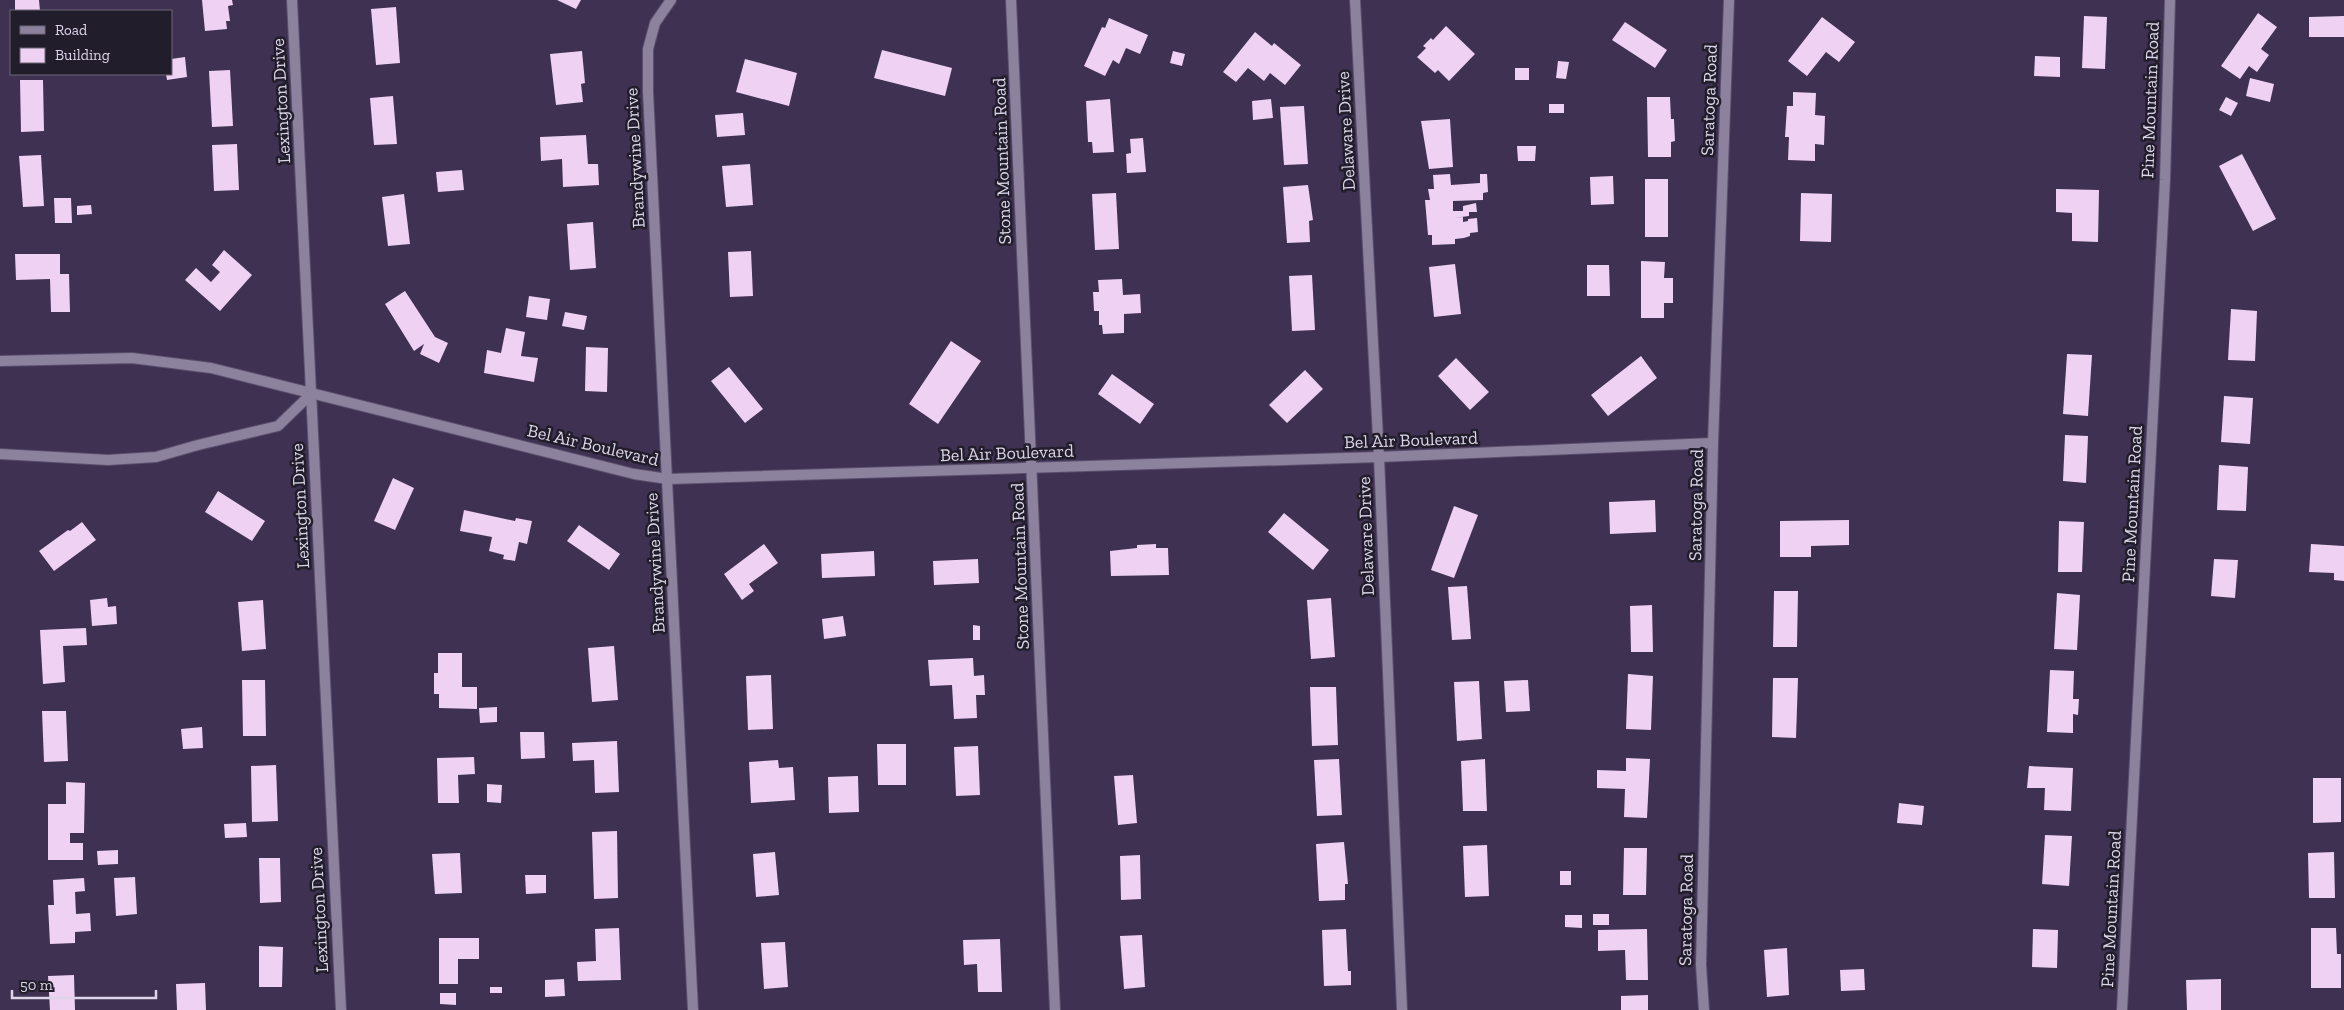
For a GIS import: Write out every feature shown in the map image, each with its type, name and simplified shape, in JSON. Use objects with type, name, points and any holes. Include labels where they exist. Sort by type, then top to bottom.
[{"type":"street","name":"Lexington Drive","points":[[292,0],[340,1010]]},
{"type":"street","name":"Brandywine Drive","points":[[671,0],[655,23],[648,49],[693,1010]]},
{"type":"street","name":"Stone Mountain Road","points":[[1011,0],[1055,1010]]},
{"type":"street","name":"Delaware Drive","points":[[1355,0],[1379,458],[1402,1010]]},
{"type":"street","name":"Saratoga Road","points":[[1704,1010],[1701,965],[1713,443],[1729,0]]},
{"type":"street","name":"Pine Mountain Road","points":[[2122,1010],[2165,180],[2170,0]]},
{"type":"street","name":"Bel Air Boulevard","points":[[0,361],[132,358],[210,368],[277,383],[311,394],[634,474],[668,479],[1379,458],[1713,443]]},
{"type":"street","points":[[0,454],[108,460],[156,457],[278,426],[311,394]]},
{"type":"building","points":[[15,0],[39,0],[40,10],[15,10]]},
{"type":"building","points":[[202,0],[232,0],[233,5],[228,6],[230,21],[226,21],[227,29],[205,31]]},
{"type":"building","points":[[557,0],[581,0],[576,9]]},
{"type":"building","points":[[396,7],[400,63],[376,65],[371,9]]},
{"type":"building","points":[[2258,13],[2277,27],[2261,49],[2269,55],[2257,72],[2249,66],[2240,79],[2221,66]]},
{"type":"building","points":[[2084,16],[2107,17],[2105,69],[2082,68]]},
{"type":"building","points":[[2344,16],[2344,37],[2309,37],[2309,17]]},
{"type":"building","points":[[1822,17],[1855,42],[1839,62],[1826,52],[1807,76],[1788,61]]},
{"type":"building","points":[[1109,18],[1148,35],[1140,54],[1126,48],[1119,64],[1113,60],[1105,76],[1084,66],[1102,27],[1105,28]]},
{"type":"building","points":[[1625,22],[1667,50],[1655,68],[1612,40]]},
{"type":"building","points":[[1446,26],[1475,54],[1449,81],[1438,70],[1435,73],[1417,57],[1426,48],[1423,46],[1431,38],[1433,40]]},
{"type":"building","points":[[1255,32],[1272,46],[1274,43],[1301,65],[1285,85],[1270,73],[1264,81],[1248,68],[1236,82],[1223,72]]},
{"type":"building","points":[[882,50],[952,68],[945,96],[874,78]]},
{"type":"building","points":[[582,51],[585,83],[581,84],[583,102],[556,105],[550,54]]},
{"type":"building","points":[[1173,51],[1185,54],[1182,66],[1170,63]]},
{"type":"building","points":[[2035,56],[2060,57],[2060,77],[2034,76]]},
{"type":"building","points":[[185,57],[187,77],[167,80],[166,75],[172,75],[172,59]]},
{"type":"building","points":[[745,59],[797,73],[789,106],[736,92]]},
{"type":"building","points":[[1558,61],[1569,62],[1566,79],[1556,78]]},
{"type":"building","points":[[1515,68],[1529,68],[1529,80],[1515,80]]},
{"type":"building","points":[[230,70],[233,126],[212,127],[209,71]]},
{"type":"building","points":[[2250,78],[2274,84],[2270,102],[2246,96]]},
{"type":"building","points":[[20,80],[43,80],[44,131],[21,132]]},
{"type":"building","points":[[1793,92],[1816,93],[1815,115],[1825,116],[1824,145],[1815,144],[1815,161],[1788,160],[1789,137],[1785,137],[1787,106],[1793,106]]},
{"type":"building","points":[[393,96],[397,144],[374,145],[370,98]]},
{"type":"building","points":[[1647,97],[1670,97],[1675,141],[1671,142],[1671,157],[1648,157]]},
{"type":"building","points":[[2226,97],[2238,103],[2231,116],[2219,110]]},
{"type":"building","points":[[1110,99],[1114,152],[1093,153],[1092,142],[1088,142],[1086,101]]},
{"type":"building","points":[[1271,99],[1273,118],[1253,120],[1252,101]]},
{"type":"building","points":[[1549,104],[1564,104],[1564,113],[1549,113]]},
{"type":"building","points":[[1304,106],[1308,164],[1284,165],[1280,107]]},
{"type":"building","points":[[743,113],[745,135],[717,137],[715,115]]},
{"type":"building","points":[[1450,119],[1453,167],[1429,169],[1421,121]]},
{"type":"building","points":[[586,135],[588,164],[598,164],[599,185],[563,187],[562,159],[541,161],[540,137]]},
{"type":"building","points":[[1143,138],[1146,172],[1127,173],[1126,154],[1131,153],[1130,139]]},
{"type":"building","points":[[237,144],[239,190],[214,191],[212,145]]},
{"type":"building","points":[[1517,146],[1536,146],[1535,161],[1518,161]]},
{"type":"building","points":[[2242,154],[2276,219],[2253,231],[2219,166]]},
{"type":"building","points":[[41,155],[44,206],[23,207],[19,156]]},
{"type":"building","points":[[750,164],[753,205],[726,207],[722,166]]},
{"type":"building","points":[[462,170],[464,190],[438,192],[436,172]]},
{"type":"building","points":[[1450,174],[1451,185],[1480,183],[1480,174],[1487,174],[1488,192],[1483,193],[1483,200],[1453,201],[1453,211],[1463,211],[1463,206],[1476,203],[1477,212],[1469,212],[1469,216],[1454,218],[1463,217],[1463,222],[1468,221],[1468,219],[1477,218],[1478,232],[1470,233],[1470,236],[1464,238],[1455,239],[1455,244],[1432,245],[1432,235],[1428,235],[1425,200],[1430,200],[1428,189],[1434,189],[1433,175]]},
{"type":"building","points":[[1613,176],[1614,204],[1591,205],[1590,177]]},
{"type":"building","points":[[1645,179],[1668,179],[1668,237],[1645,237]]},
{"type":"building","points":[[1308,185],[1313,220],[1309,221],[1310,242],[1287,243],[1283,187]]},
{"type":"building","points":[[2056,189],[2099,190],[2098,242],[2072,241],[2072,213],[2056,212]]},
{"type":"building","points":[[1116,193],[1119,249],[1095,250],[1092,194]]},
{"type":"building","points":[[1801,193],[1832,194],[1831,242],[1800,241]]},
{"type":"building","points":[[404,194],[410,244],[388,246],[382,197]]},
{"type":"building","points":[[54,198],[71,198],[72,223],[55,223]]},
{"type":"building","points":[[91,205],[92,214],[77,215],[77,206]]},
{"type":"building","points":[[593,222],[596,268],[570,270],[567,224]]},
{"type":"building","points":[[224,250],[252,275],[220,311],[185,280],[196,268],[211,282],[220,272],[212,265]]},
{"type":"building","points":[[751,251],[753,296],[730,297],[728,252]]},
{"type":"building","points":[[15,254],[60,254],[60,274],[69,274],[70,312],[51,312],[50,279],[16,280]]},
{"type":"building","points":[[1641,261],[1665,262],[1664,278],[1673,278],[1673,303],[1664,303],[1664,318],[1641,318]]},
{"type":"building","points":[[1455,264],[1461,314],[1434,317],[1429,267]]},
{"type":"building","points":[[1587,265],[1609,265],[1610,296],[1587,296]]},
{"type":"building","points":[[1312,275],[1315,330],[1292,331],[1289,276]]},
{"type":"building","points":[[1122,279],[1123,295],[1140,294],[1141,313],[1124,314],[1124,333],[1103,334],[1102,325],[1099,325],[1099,311],[1094,311],[1093,292],[1099,292],[1098,280]]},
{"type":"building","points":[[405,291],[435,337],[448,343],[439,363],[420,354],[424,344],[414,351],[385,304]]},
{"type":"building","points":[[529,296],[550,299],[547,320],[526,317]]},
{"type":"building","points":[[2231,309],[2257,311],[2255,361],[2228,360]]},
{"type":"building","points":[[565,312],[587,316],[584,330],[562,326]]},
{"type":"building","points":[[506,328],[525,332],[521,356],[538,358],[534,382],[484,373],[487,350],[501,353]]},
{"type":"building","points":[[951,341],[981,361],[938,424],[909,404]]},
{"type":"building","points":[[586,347],[608,348],[607,392],[585,391]]},
{"type":"building","points":[[2067,354],[2092,355],[2088,416],[2063,414]]},
{"type":"building","points":[[1641,356],[1657,378],[1608,416],[1591,395]]},
{"type":"building","points":[[1456,358],[1489,392],[1470,410],[1438,376]]},
{"type":"building","points":[[729,367],[763,409],[745,423],[711,381]]},
{"type":"building","points":[[1305,370],[1323,389],[1287,423],[1269,405]]},
{"type":"building","points":[[1112,374],[1154,404],[1140,424],[1098,394]]},
{"type":"building","points":[[2224,396],[2253,398],[2250,444],[2221,442]]},
{"type":"building","points":[[2065,435],[2088,436],[2086,483],[2063,481]]},
{"type":"building","points":[[2219,465],[2248,467],[2246,511],[2217,510]]},
{"type":"building","points":[[393,478],[414,488],[395,530],[374,521]]},
{"type":"building","points":[[218,491],[265,521],[252,541],[205,512]]},
{"type":"building","points":[[1655,500],[1656,532],[1610,534],[1609,502]]},
{"type":"building","points":[[1454,506],[1478,515],[1454,578],[1431,570]]},
{"type":"building","points":[[464,510],[515,521],[516,518],[532,521],[527,544],[519,542],[515,561],[503,559],[504,555],[489,551],[492,537],[460,531]]},
{"type":"building","points":[[1284,513],[1329,550],[1313,570],[1268,532]]},
{"type":"building","points":[[1849,520],[1849,545],[1811,546],[1811,557],[1780,557],[1780,521]]},
{"type":"building","points":[[2059,521],[2084,522],[2082,572],[2058,572]]},
{"type":"building","points":[[82,522],[96,540],[54,571],[39,551]]},
{"type":"building","points":[[579,525],[620,554],[609,570],[567,541]]},
{"type":"building","points":[[764,544],[778,563],[749,584],[754,591],[742,600],[724,574]]},
{"type":"building","points":[[1156,544],[1156,548],[1168,548],[1169,575],[1111,576],[1110,551],[1137,548],[1137,545]]},
{"type":"building","points":[[2311,544],[2344,546],[2344,581],[2334,580],[2334,573],[2309,572]]},
{"type":"building","points":[[874,551],[875,576],[822,578],[821,554]]},
{"type":"building","points":[[978,559],[979,583],[934,585],[933,561]]},
{"type":"building","points":[[2214,559],[2238,560],[2235,598],[2211,596]]},
{"type":"building","points":[[1467,586],[1471,639],[1452,640],[1448,587]]},
{"type":"building","points":[[1774,591],[1798,591],[1797,647],[1773,647]]},
{"type":"building","points":[[2057,593],[2080,595],[2077,650],[2054,649]]},
{"type":"building","points":[[107,598],[108,607],[116,606],[117,624],[92,626],[90,600]]},
{"type":"building","points":[[1331,598],[1335,657],[1311,659],[1307,600]]},
{"type":"building","points":[[263,600],[266,649],[242,651],[238,602]]},
{"type":"building","points":[[1652,605],[1653,652],[1631,652],[1630,606]]},
{"type":"building","points":[[843,616],[846,636],[824,639],[822,619]]},
{"type":"building","points":[[973,625],[980,626],[980,640],[973,640]]},
{"type":"building","points":[[86,628],[87,645],[63,646],[65,682],[43,684],[40,630]]},
{"type":"building","points":[[614,646],[618,700],[592,702],[588,648]]},
{"type":"building","points":[[438,653],[462,653],[462,687],[477,687],[477,709],[439,708],[439,694],[434,694],[434,673],[438,673]]},
{"type":"building","points":[[973,658],[974,676],[984,675],[985,695],[976,695],[977,718],[954,719],[952,685],[930,686],[928,660]]},
{"type":"building","points":[[2050,670],[2074,671],[2073,699],[2079,699],[2078,715],[2073,714],[2073,733],[2047,732]]},
{"type":"building","points":[[1628,674],[1653,676],[1651,730],[1626,729]]},
{"type":"building","points":[[771,675],[773,729],[748,730],[746,676]]},
{"type":"building","points":[[1773,678],[1798,678],[1796,738],[1772,737]]},
{"type":"building","points":[[242,680],[265,680],[266,736],[243,736]]},
{"type":"building","points":[[1528,680],[1530,711],[1506,712],[1504,681]]},
{"type":"building","points":[[1479,681],[1482,739],[1457,741],[1454,682]]},
{"type":"building","points":[[1310,687],[1336,687],[1338,745],[1312,746]]},
{"type":"building","points":[[497,707],[497,722],[480,723],[479,708]]},
{"type":"building","points":[[42,711],[66,711],[68,761],[44,762]]},
{"type":"building","points":[[202,727],[203,748],[183,749],[181,729]]},
{"type":"building","points":[[520,732],[544,732],[545,758],[521,759]]},
{"type":"building","points":[[617,741],[619,792],[595,793],[594,760],[573,761],[572,743]]},
{"type":"building","points":[[877,744],[906,744],[906,785],[878,785]]},
{"type":"building","points":[[978,746],[980,795],[956,796],[954,747]]},
{"type":"building","points":[[474,757],[475,774],[458,775],[459,803],[438,803],[437,758]]},
{"type":"building","points":[[1626,758],[1650,759],[1647,818],[1624,817],[1625,789],[1597,788],[1597,770],[1626,771]]},
{"type":"building","points":[[1339,759],[1342,815],[1317,816],[1314,760]]},
{"type":"building","points":[[1485,759],[1487,811],[1463,811],[1461,761]]},
{"type":"building","points":[[778,760],[779,768],[793,767],[795,800],[751,803],[749,762]]},
{"type":"building","points":[[276,765],[278,821],[252,822],[251,766]]},
{"type":"building","points":[[2029,766],[2073,768],[2071,811],[2044,810],[2045,788],[2027,788]]},
{"type":"building","points":[[1133,775],[1137,823],[1118,825],[1114,776]]},
{"type":"building","points":[[858,776],[859,812],[829,813],[828,777]]},
{"type":"building","points":[[2313,778],[2341,778],[2341,822],[2313,823]]},
{"type":"building","points":[[66,782],[85,783],[84,833],[70,833],[70,843],[83,843],[83,860],[48,860],[48,804],[66,804]]},
{"type":"building","points":[[487,784],[502,785],[501,803],[487,802]]},
{"type":"building","points":[[1899,803],[1924,806],[1922,825],[1897,823]]},
{"type":"building","points":[[246,823],[247,837],[225,838],[224,824]]},
{"type":"building","points":[[617,831],[618,898],[594,899],[592,832]]},
{"type":"building","points":[[2045,835],[2072,836],[2069,886],[2042,884]]},
{"type":"building","points":[[1344,842],[1348,884],[1345,884],[1345,900],[1319,901],[1316,844]]},
{"type":"building","points":[[1487,845],[1489,896],[1465,897],[1463,846]]},
{"type":"building","points":[[1624,848],[1647,848],[1646,895],[1623,895]]},
{"type":"building","points":[[118,850],[118,864],[98,865],[97,851]]},
{"type":"building","points":[[775,852],[779,895],[756,897],[753,854]]},
{"type":"building","points":[[2334,852],[2335,898],[2309,898],[2308,853]]},
{"type":"building","points":[[460,853],[462,893],[435,894],[432,854]]},
{"type":"building","points":[[1140,855],[1141,899],[1121,900],[1120,856]]},
{"type":"building","points":[[259,858],[280,858],[281,902],[260,903]]},
{"type":"building","points":[[1560,871],[1571,871],[1571,885],[1560,885]]},
{"type":"building","points":[[525,875],[546,875],[546,893],[526,894]]},
{"type":"building","points":[[135,877],[137,914],[116,916],[114,878]]},
{"type":"building","points":[[84,878],[85,891],[75,892],[76,914],[90,913],[91,931],[75,932],[75,943],[50,944],[48,905],[54,905],[53,880]]},
{"type":"building","points":[[1593,914],[1609,914],[1609,925],[1593,925]]},
{"type":"building","points":[[1565,915],[1582,915],[1582,928],[1565,927]]},
{"type":"building","points":[[619,928],[621,980],[578,981],[577,962],[596,961],[595,929]]},
{"type":"building","points":[[2311,928],[2336,928],[2337,954],[2341,954],[2341,988],[2311,988]]},
{"type":"building","points":[[1346,929],[1348,971],[1351,971],[1351,985],[1324,986],[1322,930]]},
{"type":"building","points":[[1647,929],[1648,980],[1626,980],[1625,950],[1598,951],[1598,930]]},
{"type":"building","points":[[2033,929],[2058,930],[2057,968],[2032,967]]},
{"type":"building","points":[[1142,935],[1145,987],[1124,989],[1120,936]]},
{"type":"building","points":[[439,938],[479,938],[479,959],[458,959],[458,984],[439,984]]},
{"type":"building","points":[[1000,939],[1002,992],[978,992],[977,964],[964,965],[963,940]]},
{"type":"building","points":[[785,942],[788,987],[764,989],[761,943]]},
{"type":"building","points":[[259,946],[283,947],[282,987],[259,987]]},
{"type":"building","points":[[1787,948],[1789,995],[1767,997],[1764,950]]},
{"type":"building","points":[[1864,969],[1865,990],[1841,991],[1840,970]]},
{"type":"building","points":[[74,975],[75,1010],[50,1010],[48,976]]},
{"type":"building","points":[[564,979],[565,996],[545,997],[545,980]]},
{"type":"building","points":[[2221,979],[2221,1010],[2187,1010],[2186,980]]},
{"type":"building","points":[[205,983],[206,1010],[177,1010],[176,984]]},
{"type":"building","points":[[490,987],[502,987],[502,993],[490,993]]},
{"type":"building","points":[[440,993],[456,993],[456,1005],[440,1004]]},
{"type":"building","points":[[1648,995],[1648,1010],[1621,1010],[1621,996]]}]
